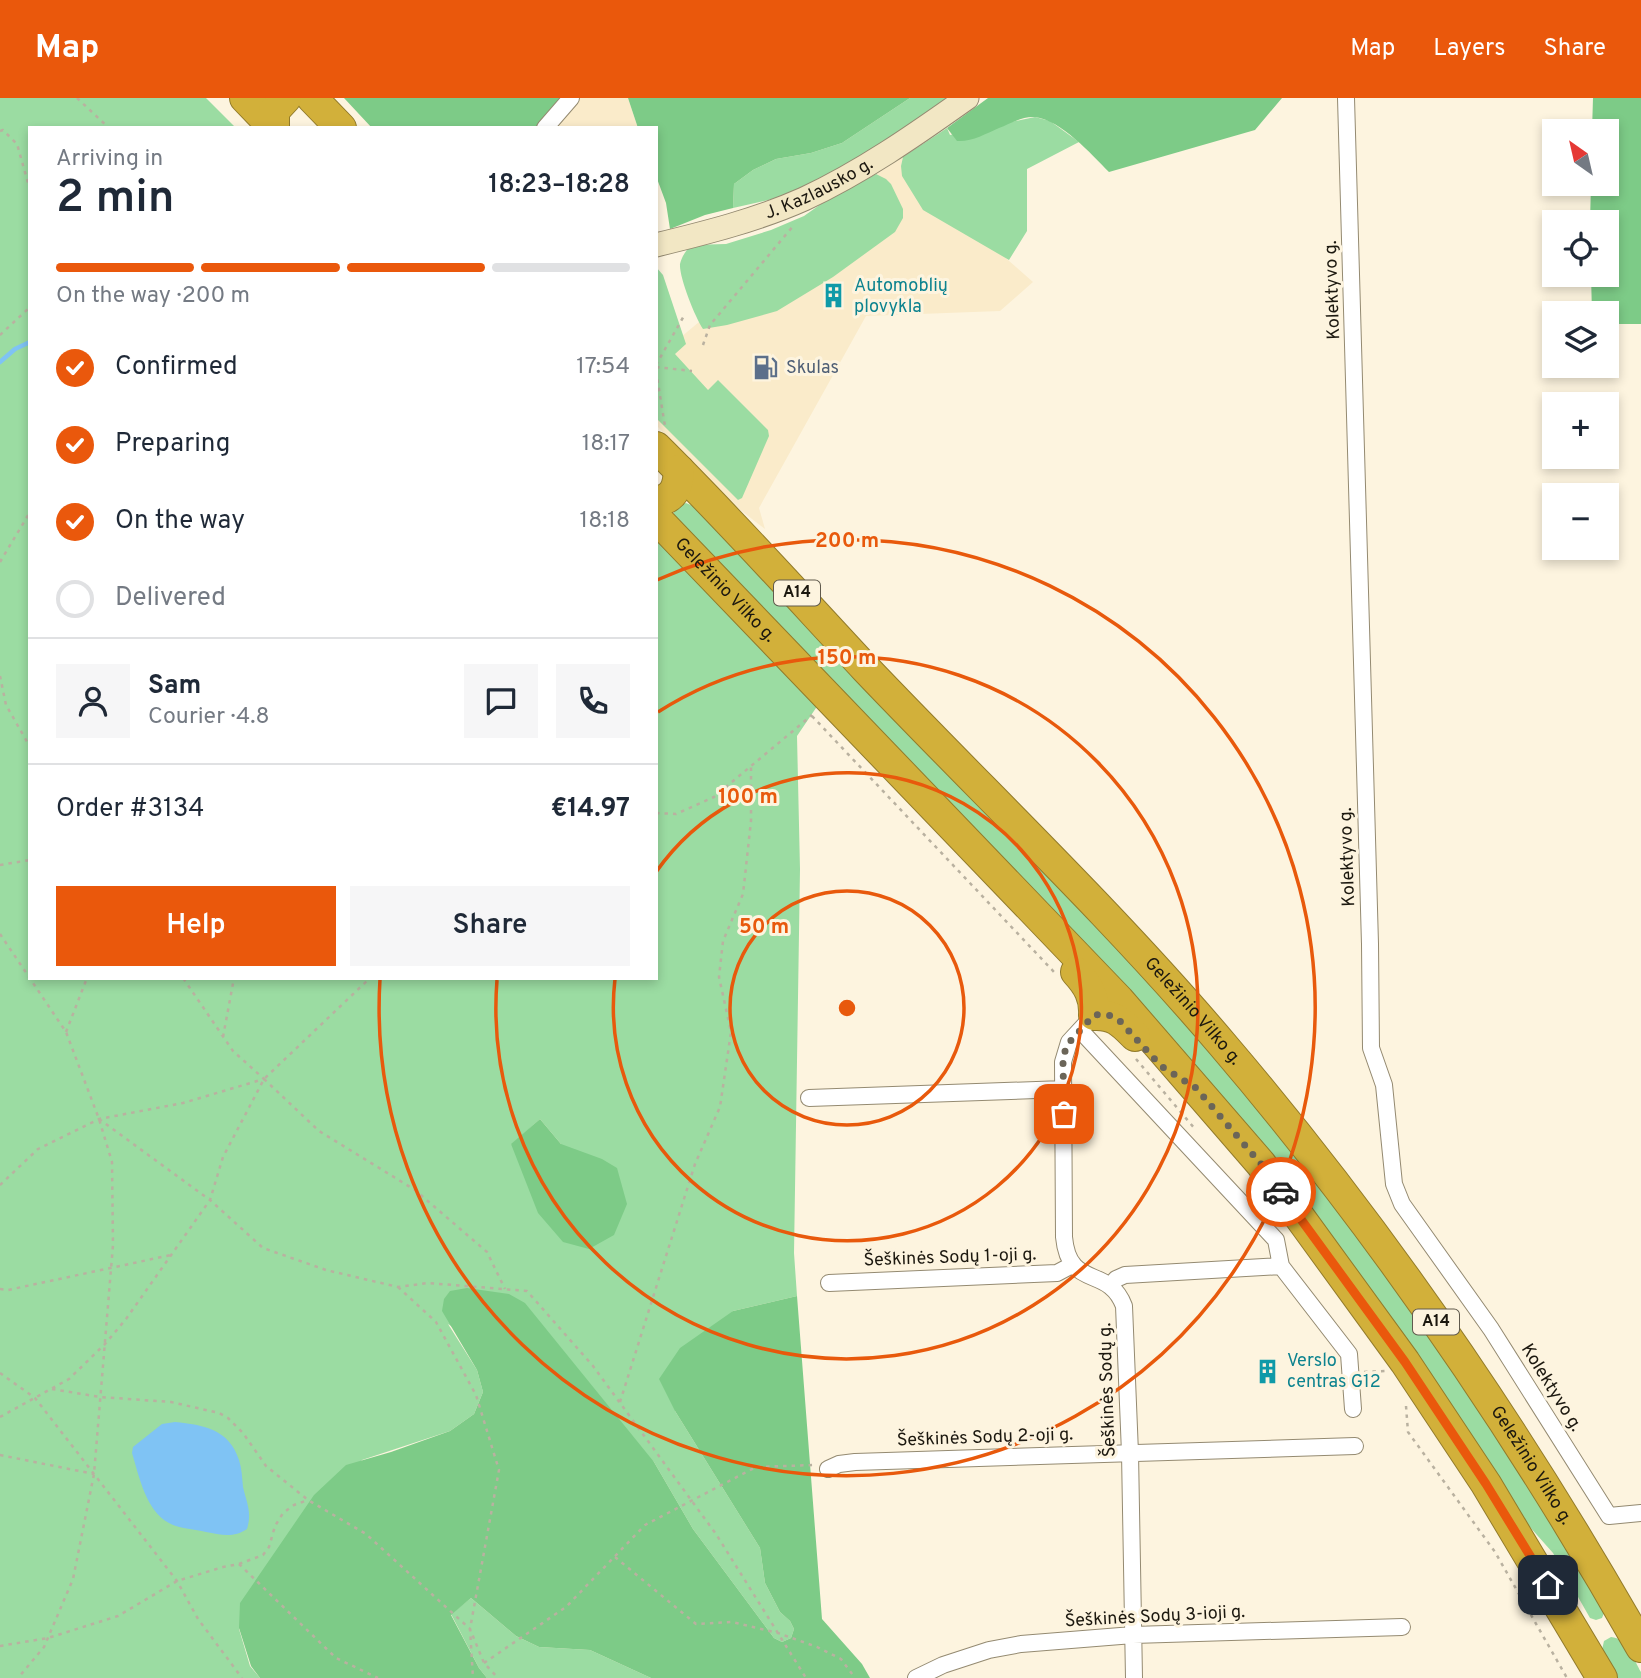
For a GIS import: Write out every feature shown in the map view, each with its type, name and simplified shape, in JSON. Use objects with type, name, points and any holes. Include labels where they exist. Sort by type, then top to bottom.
[{"type":"highway","points":[[245,98],[272,126]]},
{"type":"highway","points":[[274,126],[274,111],[286,98]]},
{"type":"highway","points":[[312,98],[339,126]]},
{"type":"highway","name":"Geležinio Vilko g.","points":[[661,438],[678,470],[761,554],[867,669],[1071,877],[1223,1044],[1371,1230],[1421,1300],[1508,1430],[1628,1621],[1641,1647]]},
{"type":"highway","points":[[658,501],[672,495],[678,487],[678,470]]},
{"type":"highway","name":"Geležinio Vilko g.","points":[[658,520],[1119,1000],[1261,1164],[1405,1362],[1486,1484],[1602,1678]]},
{"type":"highway","points":[[1028,906],[1049,943],[1092,993],[1095,1004],[1087,1022]]},
{"type":"highway","points":[[1087,1022],[1106,1014],[1118,1019],[1161,1066],[1196,1088]]},
{"type":"highway","points":[[1573,1626],[1585,1634],[1595,1634],[1613,1624],[1617,1616],[1628,1621]]},
{"type":"street","points":[[547,126],[571,98]]},
{"type":"street","name":"J. Kazlausko g.","points":[[658,244],[802,200],[883,155],[967,98]]},
{"type":"street","name":"Kolektyvo g.","points":[[1346,98],[1371,1048],[1384,1085],[1394,1184],[1402,1204],[1491,1329],[1609,1516],[1641,1513]]},
{"type":"street","points":[[1281,1266],[1125,1275],[1111,1285],[1080,1273],[1072,1265],[1065,1249],[1064,1237],[1066,1046],[1087,1022],[1276,1240],[1281,1266],[1349,1354],[1353,1409]]},
{"type":"street","points":[[809,1098],[1064,1089]]},
{"type":"street","name":"Šeškinės Sodų 1-oji g.","points":[[829,1283],[1057,1273],[1072,1265]]},
{"type":"street","name":"Šeškinės Sodų g.","points":[[1111,1285],[1124,1306],[1134,1678]]},
{"type":"street","name":"Šeškinės Sodų 2-oji g.","points":[[828,1469],[855,1462],[1355,1446]]},
{"type":"street","name":"Šeškinės Sodų 3-ioji g.","points":[[916,1678],[943,1665],[1021,1644],[1133,1635],[1402,1627]]},
{"type":"path","points":[[77,98],[107,126]]},
{"type":"path","points":[[0,131],[3,130],[17,145],[28,183]]},
{"type":"path","points":[[703,345],[710,325],[806,212],[802,200]]},
{"type":"path","points":[[0,335],[28,309]]},
{"type":"path","points":[[658,364],[685,314]]},
{"type":"path","points":[[658,368],[692,371]]},
{"type":"path","points":[[658,396],[661,438]]},
{"type":"path","points":[[0,562],[28,515]]},
{"type":"path","points":[[0,676],[6,705],[28,744]]},
{"type":"path","points":[[658,813],[676,814],[714,797],[812,716]]},
{"type":"path","points":[[620,1402],[695,1164],[719,1107],[731,1032],[719,977],[723,941],[743,894],[751,821],[751,765]]},
{"type":"path","points":[[0,865],[28,860]]},
{"type":"path","points":[[0,934],[28,976]]},
{"type":"path","points":[[18,1678],[44,1647],[73,1579],[94,1474],[113,1245],[112,1162],[99,1119],[66,1032],[31,980]]},
{"type":"path","points":[[66,1032],[86,980]]},
{"type":"path","points":[[184,980],[233,1051],[319,1131],[415,1191],[486,1252],[505,1289]]},
{"type":"path","points":[[223,1037],[234,980]]},
{"type":"path","points":[[0,1416],[69,1379],[105,1344],[126,1319],[210,1200],[223,1157],[264,1079],[368,980]]},
{"type":"path","points":[[0,1185],[38,1149],[99,1119],[183,1103],[264,1079]]},
{"type":"path","points":[[99,1119],[210,1200],[263,1248],[326,1270],[398,1287],[428,1283],[527,1291],[593,1366],[691,1499],[716,1534],[806,1678]]},
{"type":"path","points":[[0,1289],[8,1290],[172,1255]]},
{"type":"path","points":[[398,1287],[436,1322],[476,1395],[499,1470],[470,1629],[473,1678]]},
{"type":"path","points":[[1350,1372],[1387,1371]]},
{"type":"path","points":[[0,1373],[35,1398],[177,1581],[198,1619],[242,1678]]},
{"type":"path","points":[[52,1389],[100,1397],[171,1402],[219,1413],[243,1433],[266,1466],[308,1500],[366,1534],[470,1629],[484,1662],[498,1678]]},
{"type":"path","points":[[1405,1396],[1408,1432],[1495,1552],[1567,1678]]},
{"type":"path","points":[[0,1455],[94,1474]]},
{"type":"path","points":[[484,1662],[566,1607],[645,1525],[691,1499],[756,1467],[810,1464],[828,1469]]},
{"type":"path","points":[[0,1646],[48,1638],[118,1616],[177,1581],[262,1555],[270,1547],[275,1526],[283,1513],[308,1500]]},
{"type":"path","points":[[614,1557],[696,1624],[732,1622],[778,1633],[841,1659],[855,1678]]},
{"type":"path","points":[[239,1564],[336,1658],[378,1678]]},
{"type":"shaded area","points":[[566,98],[628,98],[637,126],[541,126]]},
{"type":"shaded area","points":[[903,157],[901,166],[1033,282],[1000,311],[866,316],[759,508],[765,529],[730,502],[658,427],[658,356],[873,176]]},
{"type":"green space","points":[[0,98],[206,98],[234,126],[28,126],[28,980],[658,980],[658,542],[818,705],[797,736],[800,869],[794,1253],[797,1296],[733,1311],[675,1411],[760,1548],[765,1583],[780,1612],[794,1629],[791,1638],[782,1642],[774,1638],[693,1529],[654,1462],[448,1324],[477,1370],[483,1392],[474,1414],[450,1431],[362,1460],[239,1629],[250,1666],[260,1678],[0,1678]],"holes":[[[540,1119],[561,1144],[511,1145]]]},
{"type":"green space","points":[[344,98],[566,98],[541,126],[370,126]]},
{"type":"green space","points":[[628,98],[910,98],[842,143],[811,153],[776,159],[753,170],[734,184],[733,208],[705,215],[670,229],[666,203],[658,181],[658,126],[637,126]]},
{"type":"green space","points":[[910,98],[951,98],[848,166],[812,185],[783,196],[733,208],[734,184],[753,170],[776,159],[811,153],[842,143]]},
{"type":"green space","points":[[988,98],[1282,98],[1255,130],[1109,172],[1085,147],[1045,119],[1021,119],[973,139],[957,141],[947,128]]},
{"type":"green space","points":[[1593,98],[1641,98],[1641,324],[1619,324],[1619,301],[1592,301],[1591,287],[1619,287],[1619,210],[1590,210],[1591,196],[1619,196],[1619,119],[1592,119]]},
{"type":"green space","points":[[1035,117],[1050,121],[1079,142],[1027,169],[1027,231],[1009,260],[923,210],[902,176],[903,157],[947,128],[950,135]]},
{"type":"green space","points":[[876,174],[891,184],[903,209],[903,218],[895,232],[833,277],[777,311],[703,329],[688,297],[680,270],[684,253],[692,245],[726,244],[771,230],[804,216]]},
{"type":"green space","points":[[658,269],[663,275],[686,344],[675,354],[708,390],[718,380],[768,430],[769,436],[742,498],[738,500],[658,420]]},
{"type":"green space","points":[[686,503],[693,506],[1149,975],[1401,1286],[1552,1517],[1604,1613],[1602,1618],[1590,1618],[1553,1553],[1521,1517],[1394,1324],[673,519],[679,505]]},
{"type":"green space","points":[[540,1119],[561,1144],[602,1159],[617,1168],[627,1204],[614,1235],[589,1249],[563,1242],[538,1213],[511,1144]]},
{"type":"green space","points":[[467,1288],[509,1294],[525,1303],[654,1462],[693,1529],[774,1638],[782,1642],[791,1638],[794,1629],[780,1612],[765,1583],[760,1548],[675,1411],[659,1379],[680,1348],[733,1311],[797,1296],[822,1619],[862,1664],[870,1678],[651,1678],[590,1650],[539,1647],[516,1636],[471,1598],[451,1615],[487,1678],[260,1678],[251,1666],[239,1628],[240,1603],[314,1495],[346,1465],[450,1431],[474,1414],[483,1392],[477,1370],[442,1311],[444,1299],[450,1291]]},
{"type":"green space","points":[[471,1598],[516,1636],[539,1647],[590,1650],[651,1678],[487,1678],[451,1614]]},
{"type":"green space","points":[[1611,1637],[1617,1638],[1629,1650],[1641,1672],[1641,1678],[1615,1678],[1602,1650],[1604,1641]]},
{"type":"water","points":[[175,1422],[214,1430],[229,1441],[240,1463],[248,1508],[247,1529],[227,1535],[182,1528],[169,1523],[154,1510],[141,1482],[132,1453],[133,1447],[162,1424]]},
{"type":"waterway","points":[[0,362],[15,349],[28,343]]},
{"type":"way so far","points":[[1064,1114],[1063,1062],[1066,1046],[1094,1015],[1106,1014],[1118,1019],[1161,1066],[1196,1088],[1261,1164],[1281,1192]]},
{"type":"place","name":"Automoblių plovykla","points":[[834,296]]},
{"type":"place","name":"Skulas","points":[[766,368]]},
{"type":"place","name":"Verslo centras G12","points":[[1267,1371]]},
{"type":"route","points":[[1281,1192],[1405,1362],[1486,1484],[1548,1585]]}]
